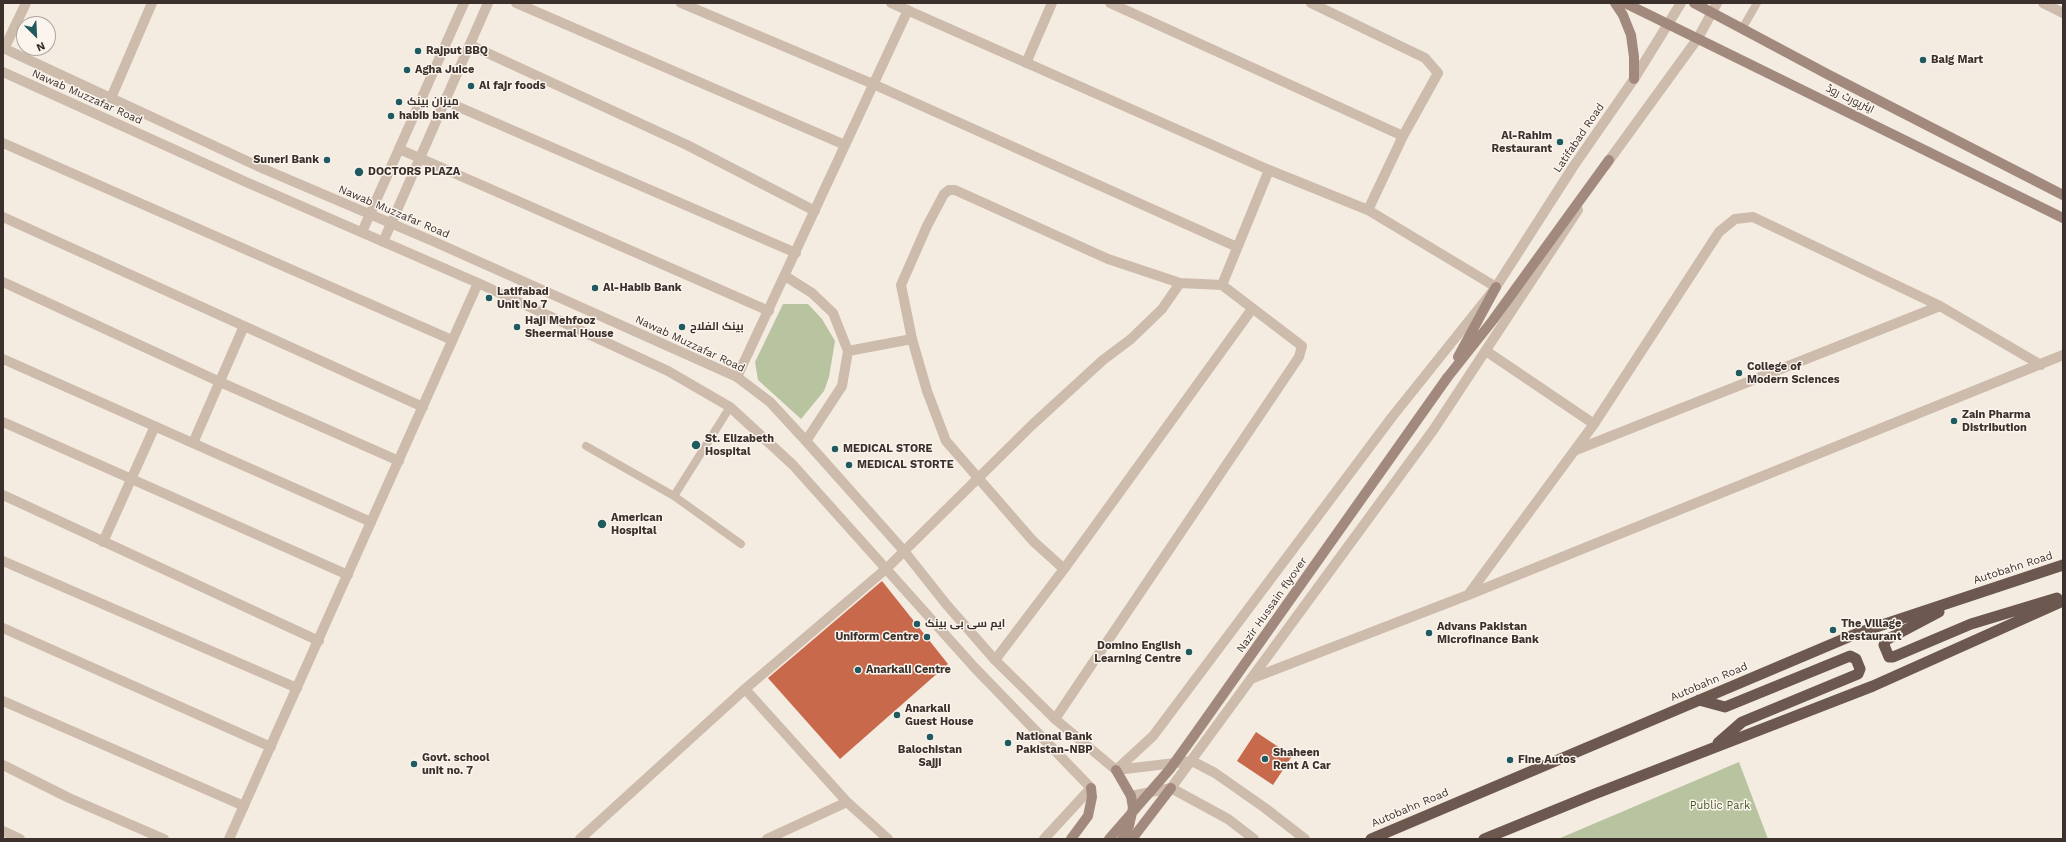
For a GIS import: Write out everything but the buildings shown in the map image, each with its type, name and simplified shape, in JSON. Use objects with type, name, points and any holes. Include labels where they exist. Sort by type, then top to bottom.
[{"type":"highway","name":"Autobahn Road","points":[[1371,839],[1858,633],[2063,565]]},
{"type":"highway","points":[[1965,598],[1886,640],[1884,645],[1889,657],[1893,657],[1971,624],[2063,596]]},
{"type":"highway","points":[[1484,839],[1873,686],[2063,601]]},
{"type":"highway","points":[[1700,700],[1725,707],[1850,656],[1856,659],[1860,669],[1858,674],[1742,722],[1713,748]]},
{"type":"main road","points":[[1615,3],[1623,15],[1630,35],[1634,57],[1634,79]]},
{"type":"main road","name":"ایئرپورٹ روڈ","points":[[1625,3],[1669,23],[2063,218]]},
{"type":"main road","name":"ایئرپورٹ روڈ","points":[[1694,3],[2063,195]]},
{"type":"main road","points":[[1447,378],[1493,320],[1609,160]]},
{"type":"main road","points":[[1447,378],[1496,287]]},
{"type":"main road","name":"Nazir Hussain flyover","points":[[1109,839],[1170,769],[1447,378]]},
{"type":"main road","points":[[1116,770],[1131,796],[1132,808],[1129,826],[1122,839]]},
{"type":"main road","points":[[1071,839],[1083,824],[1091,806],[1091,788]]},
{"type":"main road","points":[[1132,839],[1171,788]]},
{"type":"street","points":[[4,49],[26,3]]},
{"type":"street","points":[[111,98],[152,3]]},
{"type":"street","points":[[362,232],[464,3]]},
{"type":"street","points":[[383,242],[488,3]]},
{"type":"street","points":[[516,3],[845,144]]},
{"type":"street","points":[[681,3],[873,84],[1237,247]]},
{"type":"street","points":[[891,3],[1269,170],[1368,210],[1496,287]]},
{"type":"street","points":[[1026,63],[1052,3]]},
{"type":"street","points":[[1110,3],[1402,136]]},
{"type":"street","points":[[1310,3],[1425,58],[1438,73],[1402,136],[1368,210]]},
{"type":"street","name":"Latifabad Road","points":[[1116,770],[1153,736],[1392,417],[1496,287],[1573,167],[1634,79],[1681,3]]},
{"type":"street","points":[[1171,788],[1434,429],[1546,261],[1609,160],[1698,38],[1717,3]]},
{"type":"street","points":[[2043,3],[2063,13]]},
{"type":"street","points":[[737,377],[908,10]]},
{"type":"street","points":[[470,45],[687,145],[815,211]]},
{"type":"street","name":"Nawab Muzzafar Road","points":[[4,49],[264,169],[392,223],[737,377],[770,402],[806,441],[904,551],[946,604],[996,660],[1055,719],[1116,770]]},
{"type":"street","name":"Nawab Muzzafar Road","points":[[3,72],[478,283],[668,371],[730,407],[793,465],[887,568],[974,667],[1091,788]]},
{"type":"street","points":[[445,101],[796,253]]},
{"type":"street","points":[[3,143],[452,340]]},
{"type":"street","points":[[399,149],[769,311]]},
{"type":"street","points":[[1222,286],[1269,170]]},
{"type":"street","points":[[1055,719],[1302,351],[1302,346],[1295,339],[1222,286],[1180,283],[1108,259],[955,190],[949,190],[944,194],[927,226],[901,285],[912,339],[927,392],[946,440],[1033,541],[1064,569]]},
{"type":"street","points":[[3,217],[423,407]]},
{"type":"street","points":[[1468,595],[1594,424],[1719,232],[1735,219],[1753,217],[1940,306],[2041,365]]},
{"type":"street","points":[[785,276],[812,293],[833,313],[848,351],[842,386],[806,441]]},
{"type":"street","points":[[3,282],[220,382],[399,460]]},
{"type":"street","points":[[229,839],[478,283]]},
{"type":"street","points":[[580,839],[745,689],[842,604],[887,568],[978,477],[1103,360],[1131,339],[1162,309],[1180,283]]},
{"type":"street","points":[[1576,450],[1940,306]]},
{"type":"street","points":[[996,660],[1064,569],[1252,309]]},
{"type":"street","points":[[193,443],[244,326]]},
{"type":"street","points":[[848,351],[912,339]]},
{"type":"street","points":[[1486,351],[1594,424]]},
{"type":"street","points":[[1253,678],[1468,595],[2063,355]]},
{"type":"street","points":[[3,359],[371,522]]},
{"type":"street","points":[[3,422],[348,575]]},
{"type":"street","points":[[103,542],[155,426]]},
{"type":"street","points":[[3,495],[318,641]]},
{"type":"street","points":[[3,561],[297,688]]},
{"type":"street","points":[[3,628],[271,747]]},
{"type":"street","points":[[745,689],[847,802],[888,839]]},
{"type":"street","points":[[3,701],[244,806]]},
{"type":"street","points":[[1116,770],[1192,761],[1215,773],[1253,799],[1305,839]]},
{"type":"street","points":[[3,765],[69,798],[164,839]]},
{"type":"street","points":[[1044,839],[1091,788]]},
{"type":"street","points":[[1131,796],[1171,788],[1228,819],[1254,839]]},
{"type":"street","points":[[767,839],[847,802]]},
{"type":"street","points":[[3,831],[20,839]]},
{"type":"lane","points":[[1742,29],[1757,3]]},
{"type":"lane","points":[[674,496],[730,407]]},
{"type":"lane","points":[[586,446],[674,496],[741,544]]},
{"type":"green space","points":[[783,304],[808,304],[822,319],[835,341],[829,377],[824,391],[801,419],[758,380],[755,362]]},
{"type":"green space","name":"Public Park","points":[[1739,762],[1768,839],[1558,839]]},
{"type":"place","name":"Rajput BBQ","points":[[418,51]]},
{"type":"place","name":"Baig Mart","points":[[1923,60]]},
{"type":"place","name":"Agha Juice","points":[[407,70]]},
{"type":"place","name":"Al fajr foods","points":[[471,86]]},
{"type":"place","name":"میزان بینک","points":[[399,102]]},
{"type":"place","name":"habib bank","points":[[391,116]]},
{"type":"place","name":"Al-Rahim Restaurant","points":[[1560,142]]},
{"type":"place","name":"Suneri Bank","points":[[327,160]]},
{"type":"place","name":"DOCTORS PLAZA","points":[[359,172]]},
{"type":"place","name":"Al-Habib Bank","points":[[595,288]]},
{"type":"place","name":"Latifabad Unit No 7","points":[[489,298]]},
{"type":"place","name":"Haji Mehfooz Sheermal House","points":[[517,327]]},
{"type":"place","name":"بینک الفلاح","points":[[682,327]]},
{"type":"place","name":"College of Modern Sciences","points":[[1739,373]]},
{"type":"place","name":"Zain Pharma Distribution","points":[[1954,421]]},
{"type":"place","name":"St. Elizabeth Hospital","points":[[696,445]]},
{"type":"place","name":"MEDICAL STORE","points":[[835,449]]},
{"type":"place","name":"MEDICAL STORTE","points":[[849,465]]},
{"type":"place","name":"American Hospital","points":[[602,524]]},
{"type":"place","name":"ایم سی بی بینک","points":[[917,624]]},
{"type":"place","name":"The Village Restaurant","points":[[1833,630]]},
{"type":"place","name":"Advans Pakistan Microfinance Bank","points":[[1429,633]]},
{"type":"place","name":"Uniform Centre","points":[[927,637]]},
{"type":"place","name":"Domino English Learning Centre","points":[[1189,652]]},
{"type":"place","name":"Anarkali Centre","points":[[858,670]]},
{"type":"place","name":"Anarkali Guest House","points":[[897,715]]},
{"type":"place","name":"Balochistan Sajji","points":[[930,737]]},
{"type":"place","name":"National Bank Pakistan-NBP","points":[[1008,743]]},
{"type":"place","name":"Shaheen Rent A Car","points":[[1265,759]]},
{"type":"place","name":"Fine Autos","points":[[1510,760]]},
{"type":"place","name":"Govt. school unit no. 7","points":[[414,764]]}]
